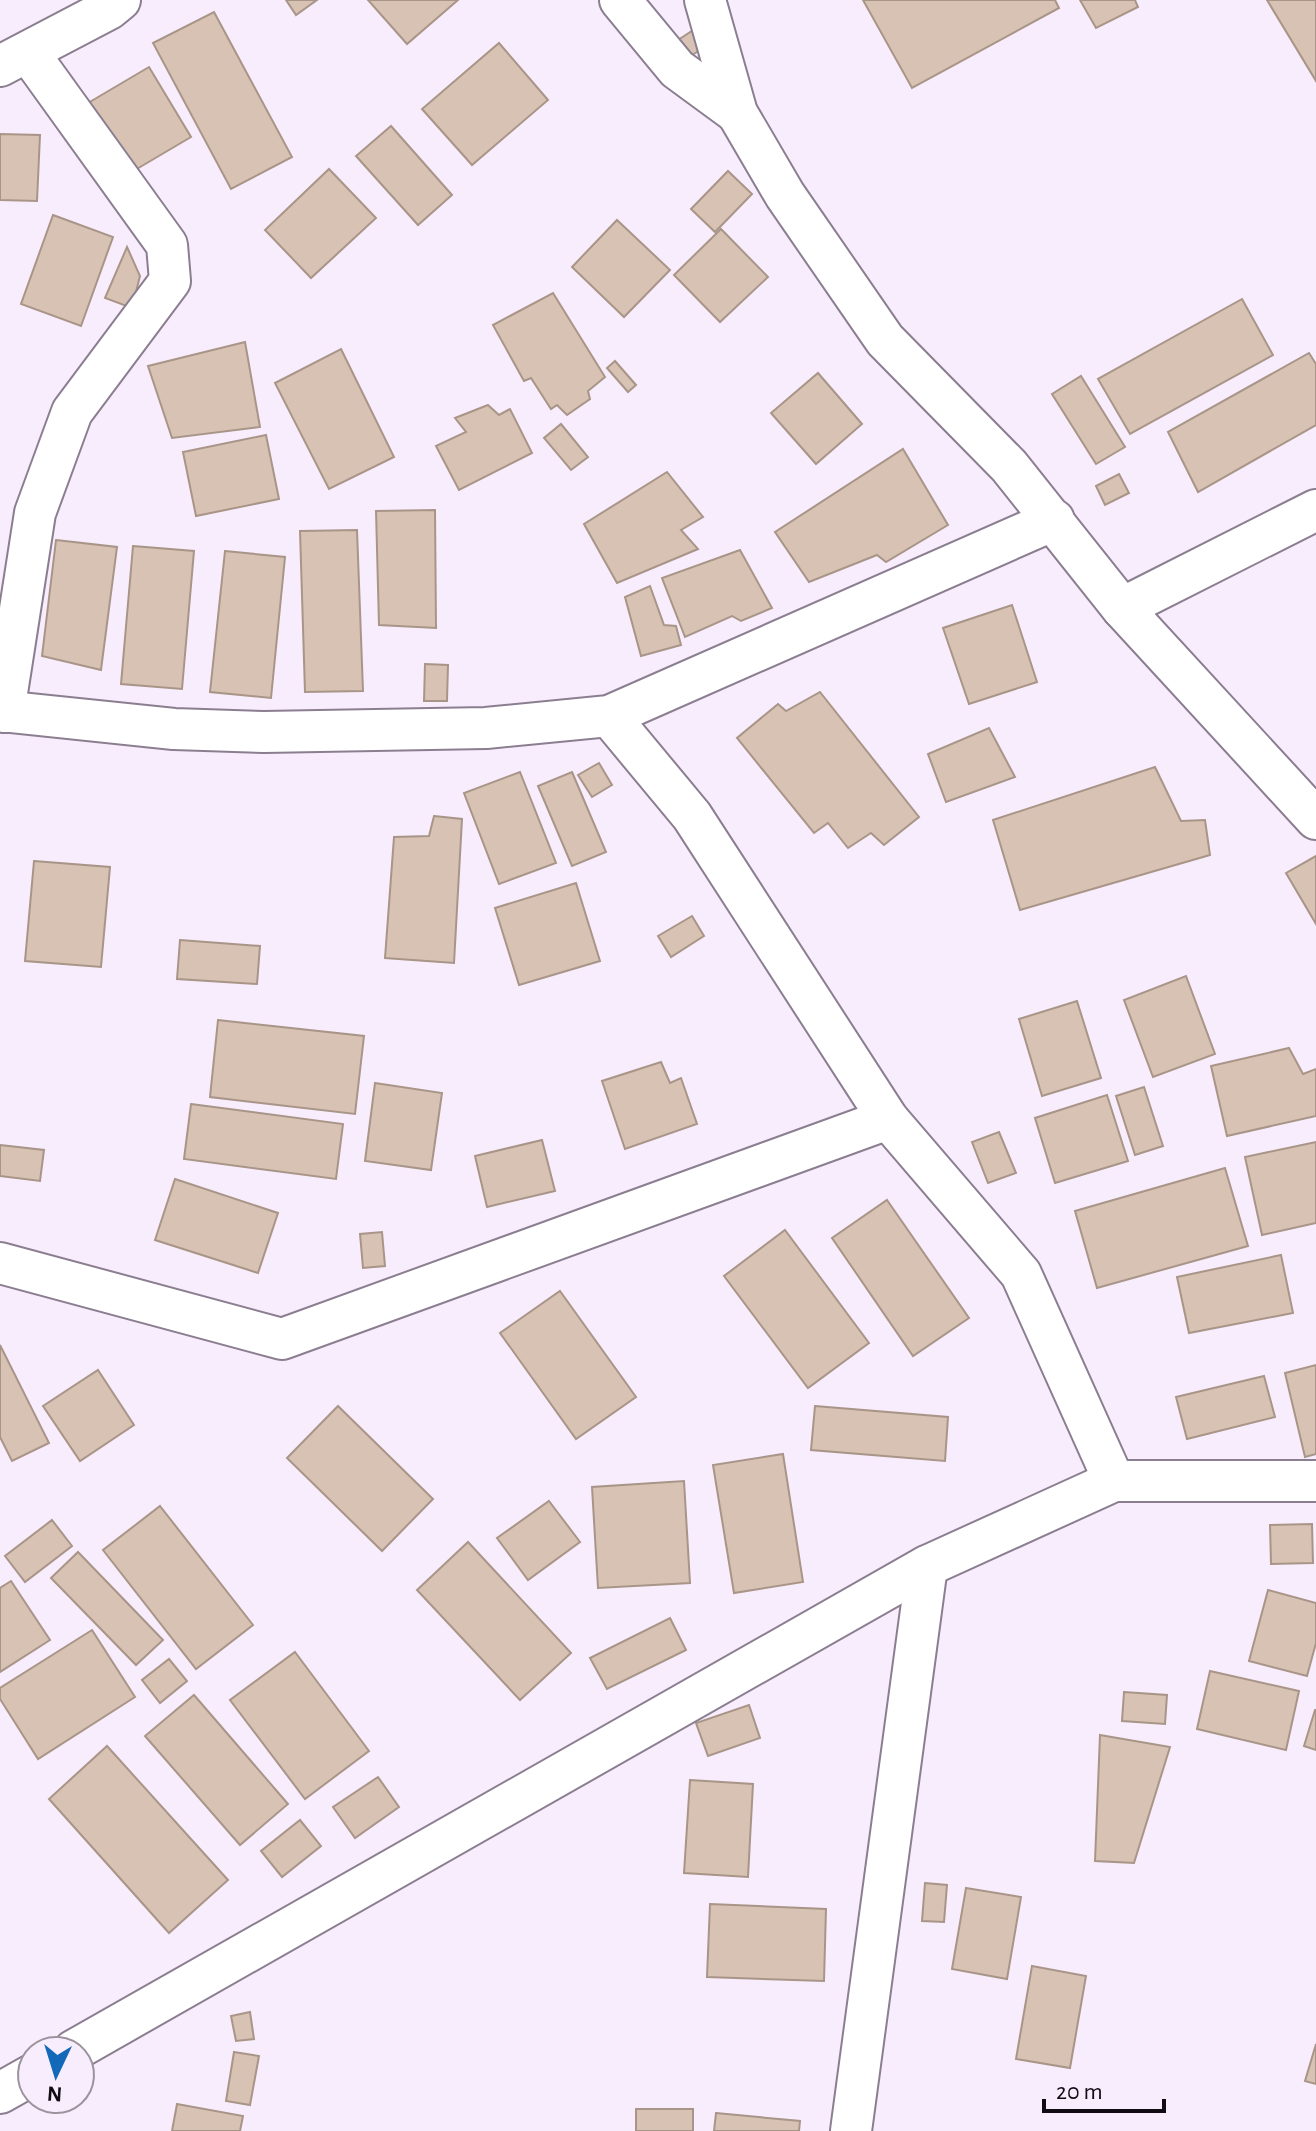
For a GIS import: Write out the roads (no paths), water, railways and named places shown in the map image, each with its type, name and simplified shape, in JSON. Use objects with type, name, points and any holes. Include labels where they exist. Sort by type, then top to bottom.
[{"type":"street","points":[[120,0],[109,9],[14,59],[167,245],[170,281],[72,412],[35,513],[2,711],[174,729],[264,732],[486,728],[609,716],[1054,520]]},
{"type":"street","points":[[620,0],[677,69],[737,113]]},
{"type":"street","points":[[705,0],[737,113],[785,195],[885,340],[1009,466],[1122,608],[1316,819]]},
{"type":"street","points":[[1122,608],[1316,510]]},
{"type":"street","points":[[609,716],[692,816],[888,1119],[1021,1274],[1114,1481]]},
{"type":"street","points":[[0,1263],[282,1339],[888,1119]]},
{"type":"street","points":[[96,2038],[927,1566],[1114,1481],[1316,1481]]},
{"type":"street","points":[[851,2131],[927,1566]]}]
